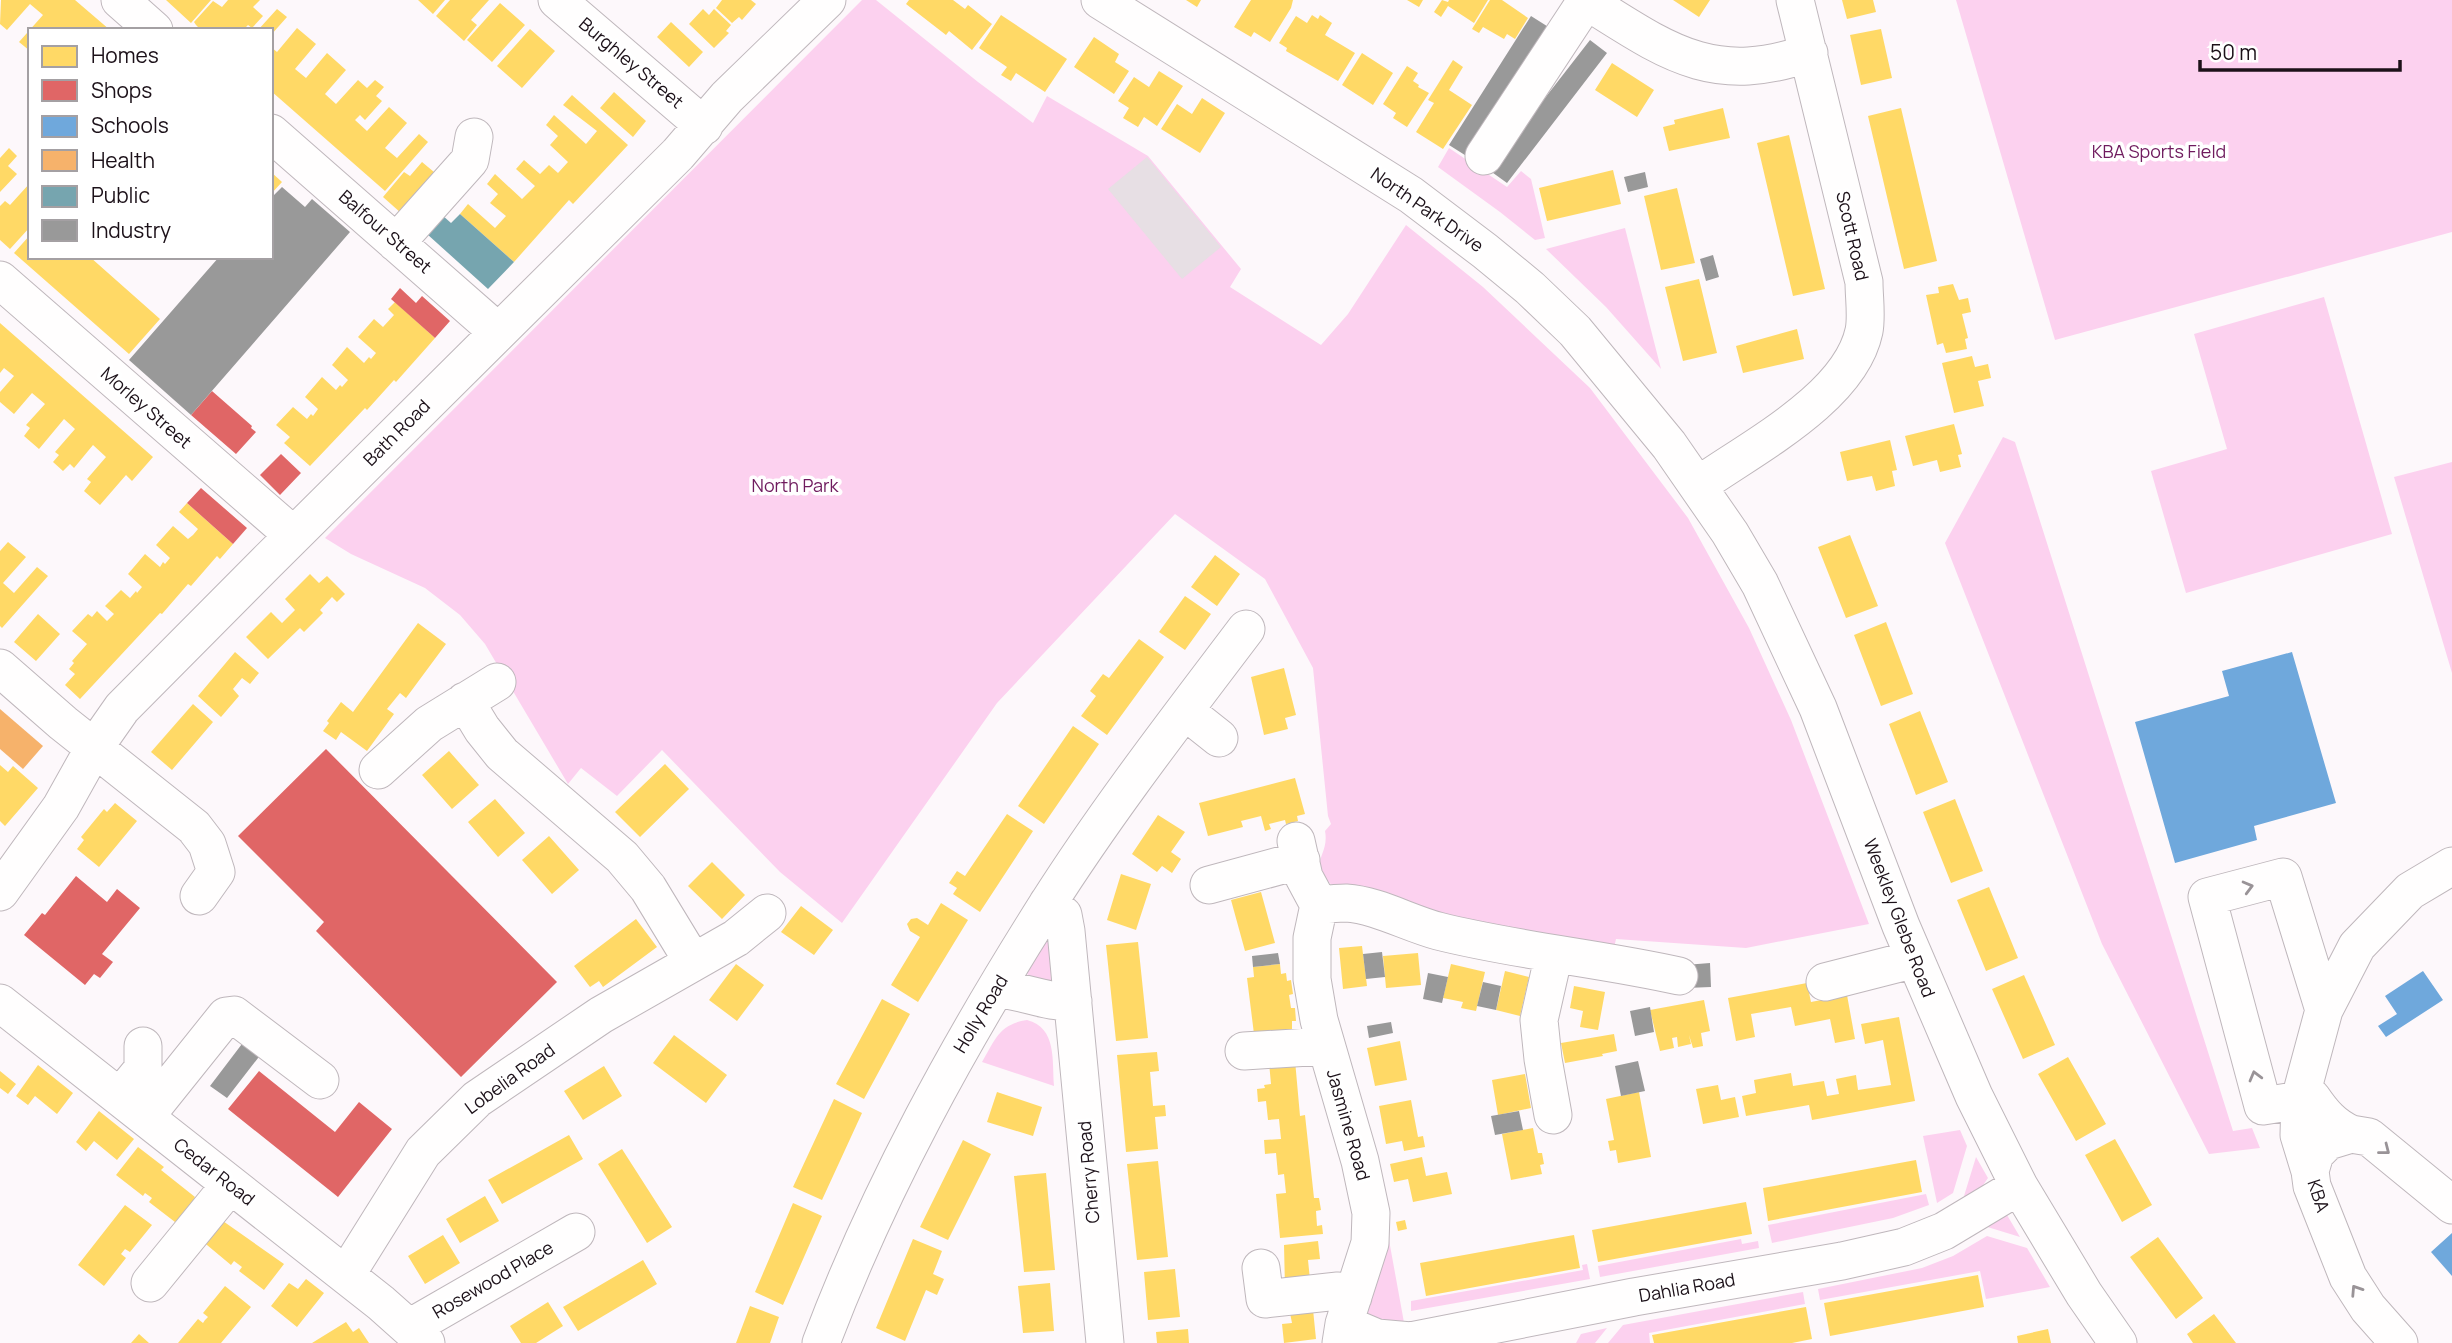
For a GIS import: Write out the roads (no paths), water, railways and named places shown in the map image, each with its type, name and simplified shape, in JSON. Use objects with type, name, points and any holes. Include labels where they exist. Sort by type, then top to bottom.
[{"type":"street","points":[[120,0],[152,28]]},
{"type":"street","name":"Burghley Street","points":[[557,0],[704,126]]},
{"type":"street","name":"Bath Road","points":[[0,892],[61,807],[94,748],[122,708],[704,126],[727,97],[827,0]]},
{"type":"street","name":"North Park Drive","points":[[1100,0],[1411,195],[1485,251],[1530,288],[1575,331],[1643,412],[1699,485]]},
{"type":"street","points":[[1484,156],[1586,0],[1677,55],[1706,64],[1747,67],[1789,59],[1809,52]]},
{"type":"street","name":"Scott Road","points":[[1699,485],[1821,398],[1847,369],[1864,331],[1864,282],[1795,0]]},
{"type":"street","name":"Balfour Street","points":[[273,135],[498,332]]},
{"type":"street","points":[[396,243],[471,160],[474,137]]},
{"type":"street","name":"Morley Street","points":[[0,280],[293,535]]},
{"type":"street","name":"Weekley Glebe Road","points":[[1699,485],[1760,584],[1818,708],[1915,958],[1974,1096],[2019,1186],[2084,1294],[2118,1343]]},
{"type":"street","name":"Holly Road","points":[[821,1343],[881,1201],[929,1104],[996,989],[1048,903],[1245,629]]},
{"type":"street","points":[[0,668],[63,723],[194,827],[207,844],[216,872],[199,896]]},
{"type":"street","points":[[379,771],[429,724],[497,682]]},
{"type":"street","points":[[465,701],[502,754],[622,857],[648,888],[693,962]]},
{"type":"street","points":[[1185,710],[1219,738]]},
{"type":"street","points":[[1209,885],[1298,851],[1304,877],[1319,905],[1346,903],[1437,930],[1679,976]]},
{"type":"street","points":[[2309,1171],[2299,1135],[2300,1099],[2324,1010],[2357,946],[2410,891],[2450,869]]},
{"type":"street","points":[[2324,1010],[2283,877],[2207,897],[2263,1105],[2312,1098],[2326,1118],[2338,1128],[2351,1134],[2369,1137],[2452,1205]]},
{"type":"street","name":"Cherry Road","points":[[1048,903],[1063,915],[1105,1343]]},
{"type":"street","name":"Jasmine Road","points":[[1319,905],[1312,938],[1312,979],[1326,1046],[1360,1161],[1371,1213],[1370,1243],[1346,1321]]},
{"type":"street","name":"Lobelia Road","points":[[346,1275],[423,1152],[468,1107],[505,1079],[601,1016],[736,938],[767,913]]},
{"type":"street","points":[[1553,1115],[1539,1020],[1554,954]]},
{"type":"street","points":[[1825,982],[1915,958]]},
{"type":"street","points":[[996,989],[1030,993],[1059,1003],[1073,1001]]},
{"type":"street","name":"Cedar Road","points":[[0,1003],[419,1335]]},
{"type":"street","points":[[132,1107],[226,1016],[234,1015],[320,1080]]},
{"type":"street","points":[[132,1107],[142,1069],[143,1046]]},
{"type":"street","points":[[1244,1051],[1326,1046]]},
{"type":"street","name":"KBA","points":[[2351,1134],[2328,1141],[2315,1154],[2309,1171],[2312,1186],[2348,1277],[2368,1308],[2399,1343]]},
{"type":"street","points":[[150,1283],[230,1185]]},
{"type":"street","name":"Dahlia Road","points":[[1261,1268],[1265,1299],[1338,1291],[1346,1321],[1377,1338],[1411,1341],[1560,1327],[1904,1247],[1944,1231],[2019,1186]]},
{"type":"street","name":"Rosewood Place","points":[[419,1335],[576,1232]]},
{"type":"park label","name":"KBA Sports Field","points":[[2159,152]]},
{"type":"park label","name":"North Park","points":[[795,486]]}]
